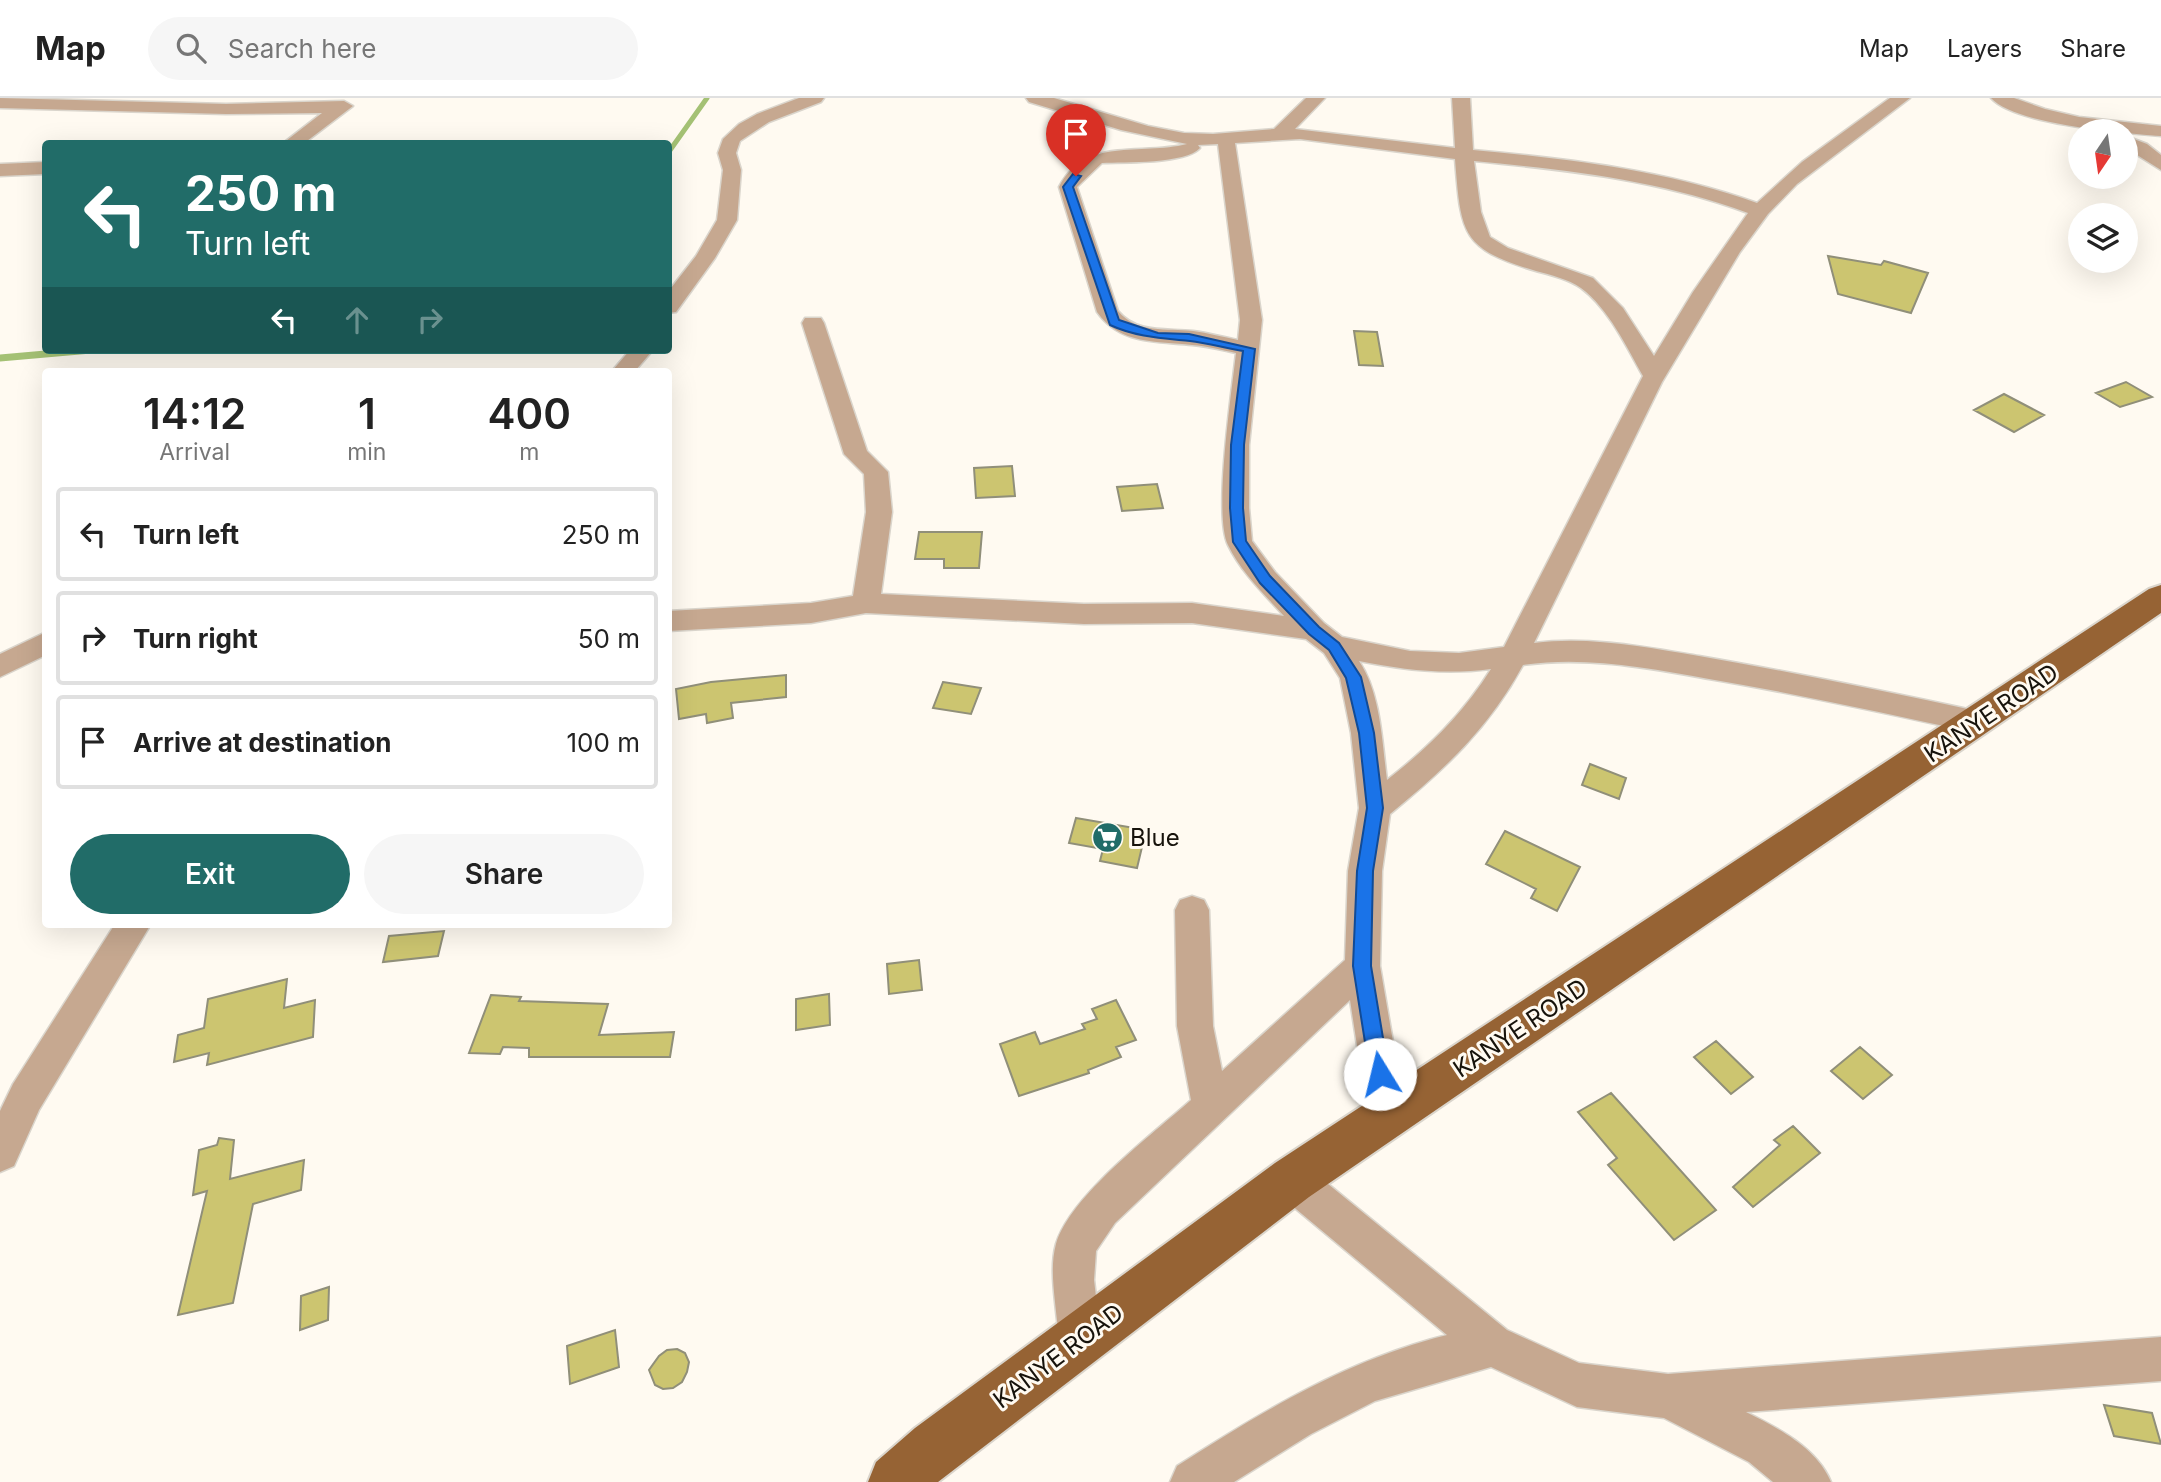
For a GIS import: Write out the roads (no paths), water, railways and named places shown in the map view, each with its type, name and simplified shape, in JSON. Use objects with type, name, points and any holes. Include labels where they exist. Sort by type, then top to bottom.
[{"type":"main road","name":"KANYE ROAD","points":[[896,1482],[935,1447],[1292,1180],[2161,597]]},
{"type":"street","points":[[296,140],[357,98]]},
{"type":"street","points":[[672,302],[705,258],[727,220],[732,170],[727,153],[732,139],[763,118],[815,98]]},
{"type":"street","points":[[1035,98],[1146,132],[1213,140],[1280,134],[1331,136],[1393,147],[1664,180],[1711,191],[1760,211]]},
{"type":"street","points":[[1280,134],[1316,98]]},
{"type":"street","points":[[1461,98],[1472,214],[1482,240],[1506,254],[1551,267],[1588,284],[1620,320],[1655,377]]},
{"type":"street","points":[[1375,808],[1446,749],[1480,710],[1511,657],[1655,377],[1688,319],[1760,211],[1789,183],[1901,98]]},
{"type":"street","points":[[2000,98],[2048,117],[2068,121]]},
{"type":"street","points":[[0,103],[232,104],[340,108]]},
{"type":"street","points":[[2138,124],[2161,121]]},
{"type":"street","points":[[2138,130],[2161,131]]},
{"type":"street","points":[[1213,140],[1251,320],[1237,445],[1236,508],[1239,542],[1265,579],[1324,638],[1354,677],[1366,733],[1375,808],[1365,871],[1362,966],[1387,1117]]},
{"type":"street","points":[[1213,140],[1174,153],[1097,158],[1071,181],[1068,187],[1114,322],[1129,330],[1158,336],[1202,340],[1249,349]]},
{"type":"street","points":[[2138,147],[2161,164]]},
{"type":"street","points":[[0,170],[42,168]]},
{"type":"street","points":[[813,323],[856,454],[876,472],[879,512],[866,603]]},
{"type":"street","points":[[626,368],[638,354]]},
{"type":"street","points":[[672,621],[811,612],[866,603],[1084,614],[1192,613],[1324,638],[1410,662],[1460,663],[1549,651],[1623,654],[1789,682],[1977,722]]},
{"type":"street","points":[[0,667],[42,644]]},
{"type":"street","points":[[0,677],[42,669]]},
{"type":"street","points":[[1192,910],[1195,1026],[1211,1108]]},
{"type":"street","points":[[0,1153],[26,1097],[132,928]]},
{"type":"street","points":[[1080,1339],[1073,1280],[1076,1245],[1101,1209],[1362,966]]},
{"type":"street","points":[[1292,1180],[1492,1345],[1577,1385],[1668,1396],[2161,1359]]},
{"type":"street","points":[[1193,1482],[1270,1432],[1361,1385],[1406,1368],[1492,1345]]},
{"type":"street","points":[[1668,1396],[1765,1446],[1808,1482]]},
{"type":"waterway","points":[[672,147],[707,98]]},
{"type":"waterway","points":[[0,358],[46,354]]},
{"type":"place","name":"Blue","points":[[1107,837]]}]
